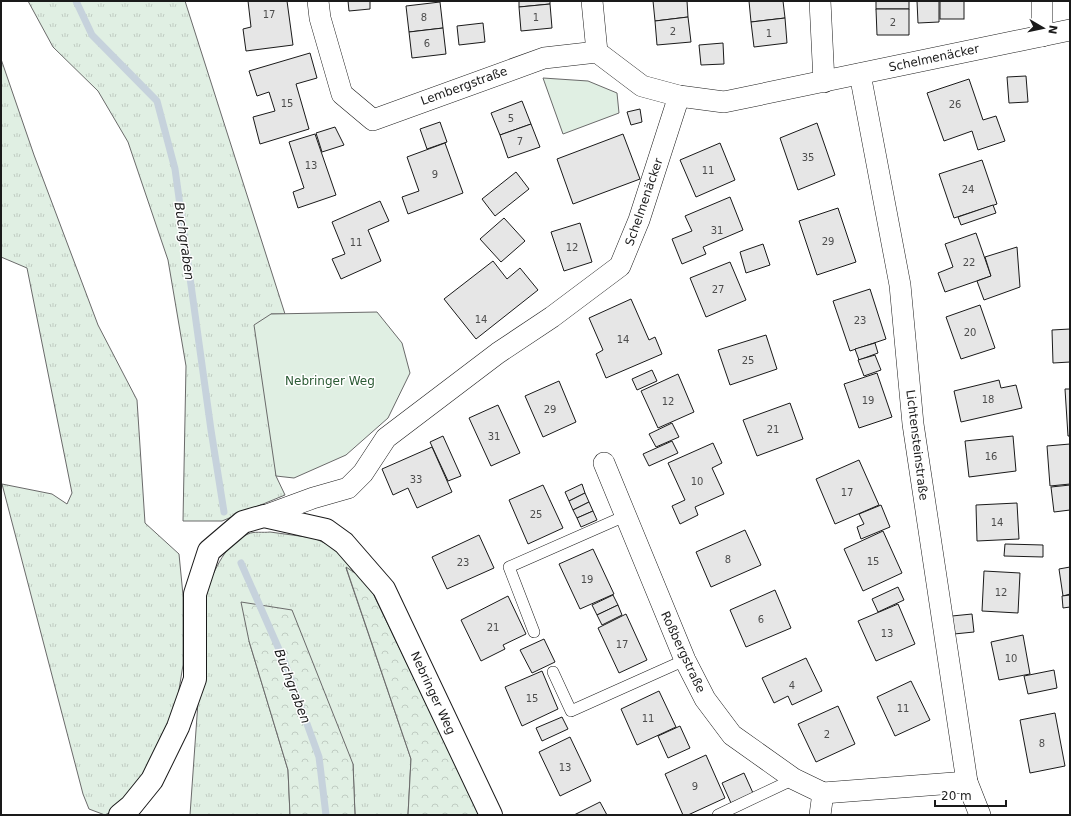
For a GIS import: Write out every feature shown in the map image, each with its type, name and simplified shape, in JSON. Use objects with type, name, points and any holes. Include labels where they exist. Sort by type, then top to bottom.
[{"type":"street","name":"Lembergstraße","points":[[318,1],[320,18],[342,94],[373,120],[544,58],[597,52]]},
{"type":"street","points":[[592,1],[597,52],[642,86],[679,96]]},
{"type":"street","points":[[820,1],[824,82]]},
{"type":"street","points":[[1042,1],[1042,36]]},
{"type":"street","name":"Schelmenäcker","points":[[264,516],[314,498],[348,488],[363,473],[386,438],[498,353],[552,316],[620,266],[639,220],[679,96],[724,102],[1070,30]]},
{"type":"street","name":"Lichtensteinstraße","points":[[860,74],[900,285],[913,424],[967,782],[980,815]]},
{"type":"street","name":"Roßbergstraße","points":[[604,463],[684,660],[705,699],[732,735],[794,779],[823,793]]},
{"type":"street","name":"Nebringer Weg","points":[[120,815],[131,806],[152,780],[178,727],[195,680],[195,594],[209,551],[243,522],[264,516],[326,530],[344,543],[384,589],[491,815]]},
{"type":"street","points":[[820,815],[823,793],[967,782]]},
{"type":"lane","points":[[534,632],[509,567],[625,516]]},
{"type":"lane","points":[[553,672],[571,711],[684,660]]},
{"type":"lane","points":[[718,815],[794,779]]},
{"type":"green space","points":[[28,1],[185,1],[285,314],[271,314],[276,476],[285,495],[222,521],[183,521],[186,366],[168,260],[128,142],[98,91],[53,47]]},
{"type":"green space","points":[[1,59],[34,155],[98,325],[137,400],[145,523],[179,554],[183,595],[183,665],[177,702],[151,763],[119,807],[105,815],[89,809],[83,794],[2,484],[52,494],[67,504],[72,493],[27,268],[1,257]]},
{"type":"green space","points":[[543,78],[588,81],[617,93],[619,113],[563,134]]},
{"type":"green space","name":"Nebringer Weg","points":[[377,312],[402,343],[410,373],[388,418],[346,455],[294,478],[276,476],[254,325],[271,314]]},
{"type":"green space","points":[[270,532],[314,538],[339,550],[367,581],[346,568],[411,759],[408,815],[355,815],[353,764],[249,641],[288,770],[290,815],[190,815],[206,589],[222,557],[233,544],[240,538],[250,533]]},
{"type":"green space","points":[[346,567],[367,581],[480,815],[408,815],[411,759]]},
{"type":"green space","points":[[241,602],[292,610],[353,764],[355,815],[290,815],[288,770],[249,641]]},
{"type":"building","points":[[248,1],[287,1],[293,45],[246,51],[243,29],[251,27]]},
{"type":"building","points":[[348,1],[370,1],[370,9],[349,11]]},
{"type":"building","points":[[519,1],[550,1],[550,4],[519,7]]},
{"type":"building","points":[[653,1],[687,1],[688,17],[655,21]]},
{"type":"building","points":[[749,1],[783,1],[785,18],[751,22]]},
{"type":"building","points":[[876,1],[909,1],[909,9],[876,9]]},
{"type":"building","points":[[917,1],[939,1],[939,22],[918,23]]},
{"type":"building","points":[[940,1],[964,1],[964,19],[940,19]]},
{"type":"building","points":[[440,2],[443,28],[409,32],[406,6]]},
{"type":"building","points":[[550,4],[552,28],[521,31],[519,7]]},
{"type":"building","points":[[876,9],[909,9],[909,35],[877,35]]},
{"type":"building","points":[[688,17],[691,42],[657,45],[655,21]]},
{"type":"building","points":[[785,18],[787,43],[754,47],[751,22]]},
{"type":"building","points":[[483,23],[485,42],[459,45],[457,26]]},
{"type":"building","points":[[443,28],[446,54],[412,58],[409,32]]},
{"type":"building","points":[[723,43],[724,64],[701,65],[699,45]]},
{"type":"building","points":[[310,53],[317,78],[296,84],[309,129],[260,144],[253,117],[275,111],[269,92],[257,96],[249,71]]},
{"type":"building","points":[[1026,76],[1028,102],[1009,103],[1007,77]]},
{"type":"building","points":[[969,79],[983,120],[996,116],[1005,141],[978,150],[972,131],[944,141],[927,93]]},
{"type":"building","points":[[522,101],[531,124],[500,135],[491,113]]},
{"type":"building","points":[[640,109],[642,122],[631,125],[627,112]]},
{"type":"building","points":[[440,122],[447,142],[427,149],[420,129]]},
{"type":"building","points":[[817,123],[835,175],[798,190],[780,138]]},
{"type":"building","points":[[531,124],[540,147],[508,158],[500,135]]},
{"type":"building","points":[[335,127],[344,145],[322,152],[316,133]]},
{"type":"building","points":[[315,134],[336,195],[298,208],[293,192],[304,188],[289,142]]},
{"type":"building","points":[[623,134],[640,179],[573,204],[557,159]]},
{"type":"building","points":[[445,143],[463,193],[408,214],[402,197],[419,191],[407,157]]},
{"type":"building","points":[[720,143],[735,180],[696,197],[680,160]]},
{"type":"building","points":[[982,160],[997,204],[954,218],[939,174]]},
{"type":"building","points":[[516,172],[529,189],[495,216],[482,199]]},
{"type":"building","points":[[730,197],[743,230],[703,247],[706,254],[682,264],[672,239],[692,231],[685,216]]},
{"type":"building","points":[[380,201],[389,221],[368,230],[381,261],[341,279],[332,259],[345,254],[332,222]]},
{"type":"building","points":[[993,205],[996,213],[961,225],[958,217]]},
{"type":"building","points":[[838,208],[856,262],[817,275],[799,221]]},
{"type":"building","points":[[504,218],[525,241],[501,262],[480,239]]},
{"type":"building","points":[[580,223],[592,262],[564,271],[551,232]]},
{"type":"building","points":[[976,233],[991,276],[945,292],[938,273],[953,267],[945,244]]},
{"type":"building","points":[[763,244],[770,265],[746,273],[740,252]]},
{"type":"building","points":[[1017,247],[1020,287],[984,300],[977,281],[991,276],[985,257]]},
{"type":"building","points":[[493,261],[507,279],[520,268],[538,290],[476,339],[444,299]]},
{"type":"building","points":[[730,262],[746,300],[706,317],[690,278]]},
{"type":"building","points":[[870,289],[886,339],[850,351],[833,301]]},
{"type":"building","points":[[631,299],[649,340],[655,337],[662,354],[606,378],[596,354],[603,350],[589,318]]},
{"type":"building","points":[[980,305],[995,348],[961,359],[946,317]]},
{"type":"building","points":[[1070,329],[1070,362],[1053,363],[1052,330]]},
{"type":"building","points":[[766,335],[777,369],[730,385],[718,350]]},
{"type":"building","points":[[875,343],[878,353],[859,360],[855,349]]},
{"type":"building","points":[[875,355],[881,370],[864,376],[858,360]]},
{"type":"building","points":[[652,370],[657,381],[637,390],[632,379]]},
{"type":"building","points":[[877,373],[892,417],[859,428],[844,384]]},
{"type":"building","points":[[678,374],[694,412],[658,428],[641,391]]},
{"type":"building","points":[[999,380],[1001,388],[1016,385],[1022,408],[961,422],[954,391]]},
{"type":"building","points":[[559,381],[576,422],[543,437],[525,396]]},
{"type":"building","points":[[1065,389],[1070,389],[1070,436],[1068,436]]},
{"type":"building","points":[[790,403],[803,439],[757,456],[743,420]]},
{"type":"building","points":[[498,405],[520,453],[491,466],[469,418]]},
{"type":"building","points":[[672,423],[679,437],[656,447],[649,434]]},
{"type":"building","points":[[443,436],[461,476],[448,481],[430,442]]},
{"type":"building","points":[[1013,436],[1016,471],[969,477],[965,441]]},
{"type":"building","points":[[672,441],[678,453],[649,466],[643,454]]},
{"type":"building","points":[[713,443],[722,463],[712,468],[724,494],[695,507],[698,515],[680,524],[672,506],[685,500],[668,463]]},
{"type":"building","points":[[1070,444],[1070,484],[1050,486],[1047,446]]},
{"type":"building","points":[[432,447],[452,492],[417,508],[408,488],[393,495],[382,469]]},
{"type":"building","points":[[859,460],[879,505],[835,524],[816,479]]},
{"type":"building","points":[[582,484],[585,493],[569,501],[565,492]]},
{"type":"building","points":[[543,485],[563,528],[528,544],[509,500]]},
{"type":"building","points":[[1070,485],[1070,510],[1054,512],[1051,487]]},
{"type":"building","points":[[585,493],[589,502],[573,510],[569,501]]},
{"type":"building","points":[[589,502],[593,511],[577,518],[573,510]]},
{"type":"building","points":[[1017,503],[1019,539],[977,541],[976,505]]},
{"type":"building","points":[[881,505],[890,527],[861,539],[857,527],[864,524],[859,514]]},
{"type":"building","points":[[593,511],[597,520],[581,527],[577,518]]},
{"type":"building","points":[[745,530],[761,565],[711,587],[696,552]]},
{"type":"building","points":[[883,531],[902,573],[863,591],[844,549]]},
{"type":"building","points":[[479,535],[494,568],[447,589],[432,557]]},
{"type":"building","points":[[1005,544],[1043,545],[1043,557],[1004,556]]},
{"type":"building","points":[[593,549],[614,594],[580,609],[559,564]]},
{"type":"building","points":[[1070,567],[1070,594],[1063,596],[1059,569]]},
{"type":"building","points":[[984,571],[1020,573],[1018,613],[982,611]]},
{"type":"building","points":[[898,587],[904,600],[878,612],[872,599]]},
{"type":"building","points":[[775,590],[791,628],[746,647],[730,610]]},
{"type":"building","points":[[613,595],[618,605],[597,615],[592,605]]},
{"type":"building","points":[[1070,595],[1070,607],[1063,608],[1062,596]]},
{"type":"building","points":[[508,596],[526,634],[503,645],[505,649],[481,661],[461,620]]},
{"type":"building","points":[[898,604],[915,644],[876,661],[858,621]]},
{"type":"building","points":[[618,605],[622,615],[602,625],[597,615]]},
{"type":"building","points":[[626,614],[647,660],[619,673],[598,628]]},
{"type":"building","points":[[972,614],[974,632],[954,634],[952,616]]},
{"type":"building","points":[[1023,635],[1030,674],[999,680],[991,642]]},
{"type":"building","points":[[544,639],[555,662],[532,673],[520,650]]},
{"type":"building","points":[[806,658],[822,691],[792,705],[788,696],[774,703],[762,678]]},
{"type":"building","points":[[1054,670],[1057,688],[1028,694],[1024,676]]},
{"type":"building","points":[[542,671],[558,709],[522,726],[505,687]]},
{"type":"building","points":[[911,681],[930,720],[895,736],[877,697]]},
{"type":"building","points":[[659,691],[676,727],[637,745],[621,709]]},
{"type":"building","points":[[838,706],[855,744],[816,762],[798,724]]},
{"type":"building","points":[[1055,713],[1065,766],[1030,773],[1020,720]]},
{"type":"building","points":[[562,717],[568,729],[542,741],[536,728]]},
{"type":"building","points":[[680,726],[690,748],[668,758],[658,736]]},
{"type":"building","points":[[570,737],[591,781],[560,796],[539,752]]},
{"type":"building","points":[[706,755],[725,798],[688,815],[683,815],[665,774]]},
{"type":"building","points":[[744,773],[753,793],[731,803],[722,783]]},
{"type":"building","points":[[600,802],[607,815],[574,815]]},
{"type":"waterway","name":"Buchgraben","points":[[76,1],[92,35],[157,101],[175,169],[211,430],[224,512]]},
{"type":"waterway","name":"Buchgraben","points":[[241,563],[285,663],[319,757],[326,815]]}]
